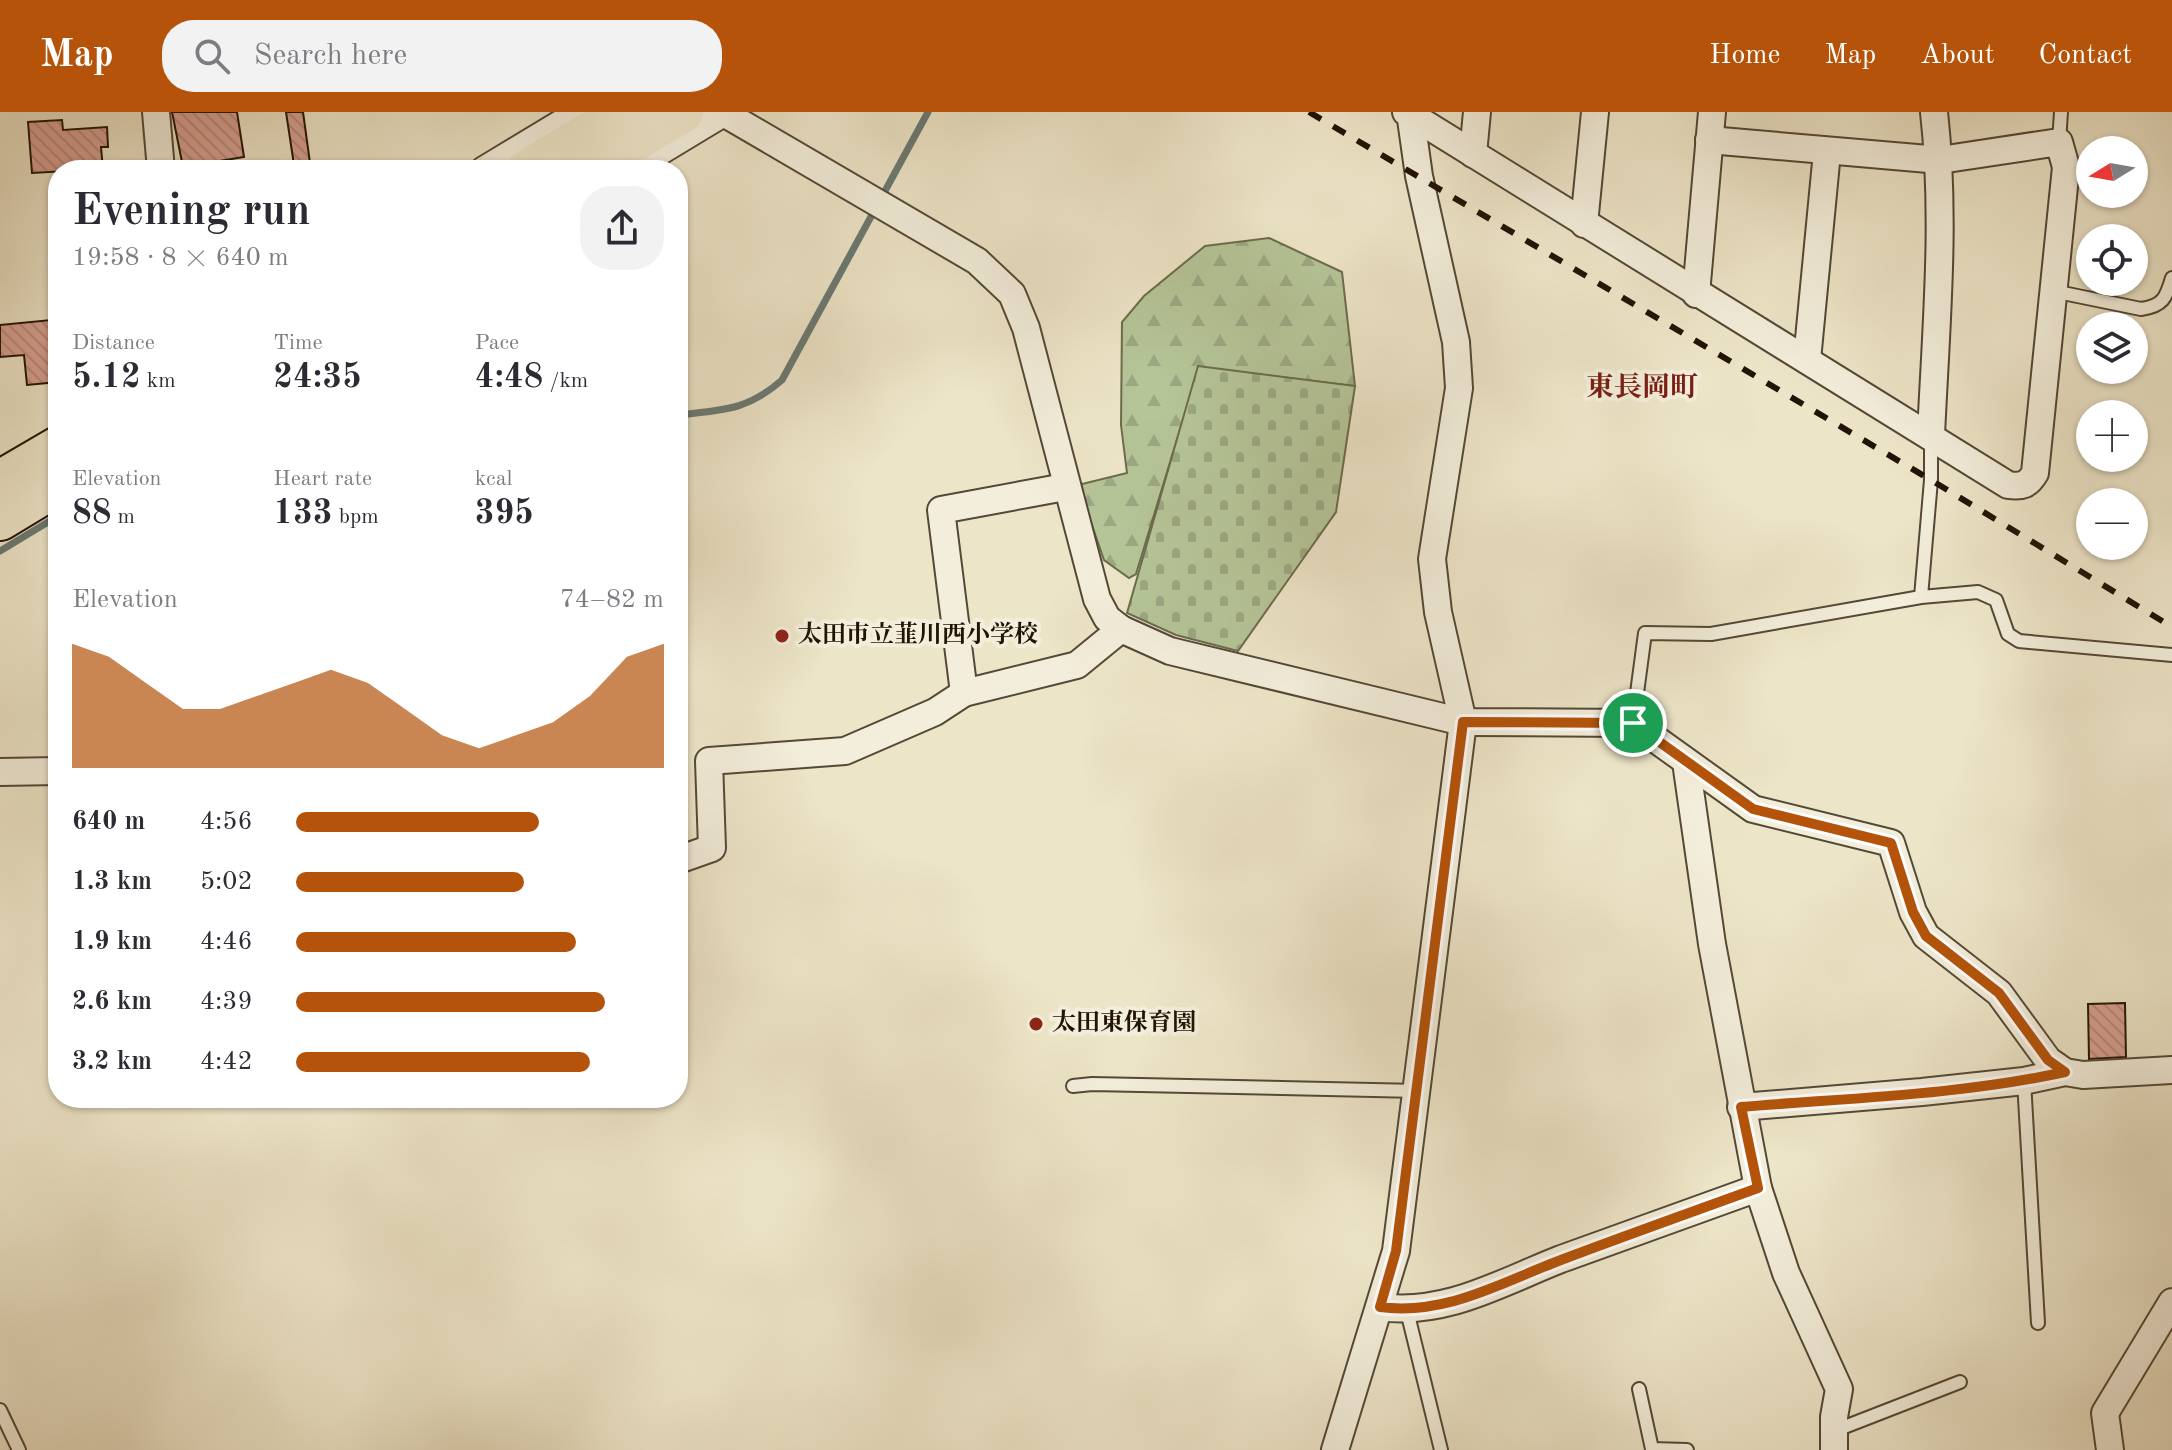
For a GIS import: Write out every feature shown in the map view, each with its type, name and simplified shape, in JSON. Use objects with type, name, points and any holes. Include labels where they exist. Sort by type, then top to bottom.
[{"type":"highway","points":[[545,160],[626,112]]},
{"type":"highway","points":[[602,160],[682,115]]},
{"type":"highway","points":[[0,482],[48,454]]},
{"type":"highway","points":[[0,519],[48,490]]},
{"type":"street","points":[[156,112],[160,160]]},
{"type":"street","points":[[501,160],[580,112]]},
{"type":"street","points":[[645,160],[724,112]]},
{"type":"street","points":[[682,115],[700,118],[724,112],[977,261],[1012,294],[1026,328],[1065,487],[1097,599],[1107,618],[1121,629],[1170,651],[1463,722],[1633,723],[1753,809],[1891,843],[1913,912],[1926,936],[1999,993],[2048,1060],[2065,1072]]},
{"type":"street","points":[[1473,154],[1477,112]]},
{"type":"street","points":[[1584,224],[1595,112]]},
{"type":"street","points":[[1696,294],[1712,112]]},
{"type":"street","points":[[1931,435],[1940,160],[1934,112]]},
{"type":"street","points":[[1408,113],[2008,485],[2020,487],[2029,482],[2035,473],[2066,167],[2059,142],[1940,160],[1709,140]]},
{"type":"street","points":[[1335,1450],[1396,1251],[1419,1091],[1463,722],[1438,612],[1432,559],[1459,388],[1456,342],[1408,113]]},
{"type":"street","points":[[1807,360],[1827,152]]},
{"type":"street","points":[[964,693],[941,510],[1065,487]]},
{"type":"street","points":[[688,856],[712,848],[709,761],[845,751],[935,712],[964,693],[1077,665],[1121,629]]},
{"type":"street","points":[[1686,762],[1697,850],[1758,1188],[1786,1273],[1839,1389],[1834,1440]]},
{"type":"street","points":[[0,772],[48,771]]},
{"type":"street","points":[[1741,1107],[2024,1081],[2065,1072],[2083,1075],[2172,1070]]},
{"type":"street","points":[[1380,1307],[1407,1311],[1477,1296],[1558,1261],[1758,1188]]},
{"type":"street","points":[[2110,1450],[2105,1413],[2172,1302]]},
{"type":"lane","points":[[2059,142],[2061,112]]},
{"type":"lane","points":[[2053,291],[2141,309],[2155,307],[2165,300],[2172,278]]},
{"type":"lane","points":[[1921,597],[1931,480],[1931,435]]},
{"type":"lane","points":[[1633,723],[1645,633],[1711,634],[1921,597],[1978,592],[1996,600],[2008,634],[2019,641],[2172,655]]},
{"type":"lane","points":[[2024,1081],[2038,1323]]},
{"type":"lane","points":[[1073,1086],[1108,1084],[1419,1091]]},
{"type":"lane","points":[[1407,1311],[1441,1450]]},
{"type":"lane","points":[[1834,1440],[1960,1382]]},
{"type":"lane","points":[[1639,1389],[1652,1449],[1687,1450]]},
{"type":"lane","points":[[0,1410],[19,1450]]},
{"type":"green space","points":[[1269,238],[1342,272],[1355,386],[1199,367],[1136,574],[1129,578],[1104,560],[1078,485],[1127,473],[1121,425],[1122,322],[1144,296],[1205,246]]},
{"type":"green space","points":[[1198,366],[1355,386],[1336,512],[1238,651],[1176,635],[1127,613]]},
{"type":"building","points":[[172,112],[237,112],[244,157],[182,160]]},
{"type":"building","points":[[286,112],[303,112],[310,160],[293,160]]},
{"type":"building","points":[[62,120],[63,130],[107,127],[108,147],[101,147],[102,160],[48,160],[48,172],[32,173],[28,122]]},
{"type":"building","points":[[48,320],[48,383],[27,385],[24,355],[0,357],[0,325]]},
{"type":"building","points":[[2125,1003],[2126,1057],[2089,1059],[2088,1004]]},
{"type":"waterway","points":[[688,414],[745,403],[782,380],[928,112]]},
{"type":"waterway","points":[[0,551],[48,522]]},
{"type":"railway","points":[[1309,112],[1931,480],[2172,627]]},
{"type":"place","name":"太田市立韮川西小学校","points":[[782,636]]},
{"type":"place","name":"太田東保育園","points":[[1036,1024]]},
{"type":"district","name":"東長岡町","points":[[1642,389]]},
{"type":"route","points":[[1463,722],[1633,723],[1753,809],[1795,822],[1891,843],[1913,912],[1926,936],[1999,993],[2048,1060],[2065,1072],[2024,1081],[1741,1107],[1758,1188],[1558,1261],[1477,1296],[1407,1311],[1380,1307],[1396,1251],[1419,1091],[1463,722]]}]
